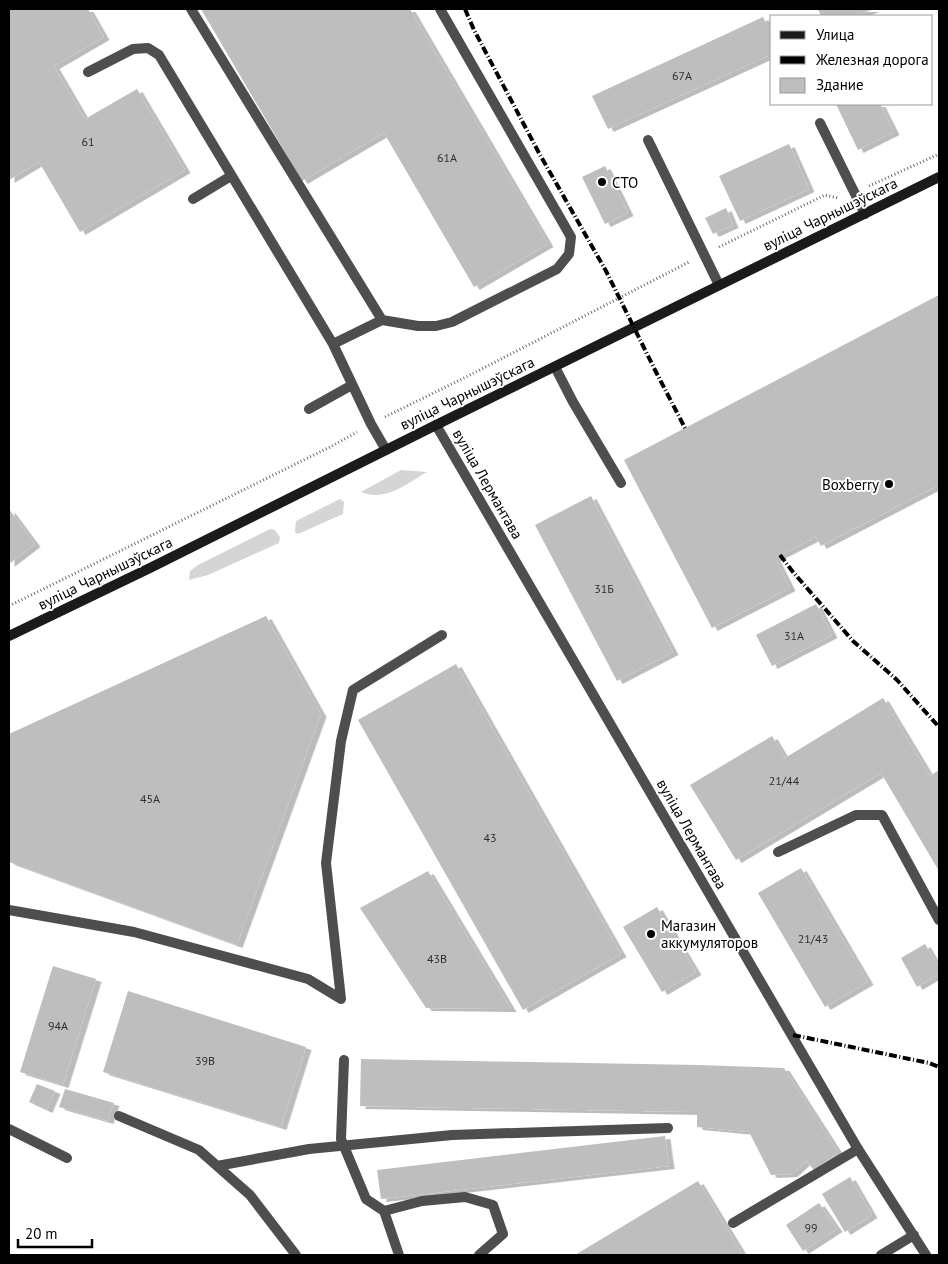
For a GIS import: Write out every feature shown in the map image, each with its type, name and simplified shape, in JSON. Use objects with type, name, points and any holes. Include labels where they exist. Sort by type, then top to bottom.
[{"type":"main road","name":"вуліца Чарнышэўскага","points":[[9,636],[939,177]]},
{"type":"street","points":[[191,9],[382,320]]},
{"type":"street","points":[[334,344],[382,320],[418,326],[436,326],[452,322],[557,269],[569,254],[571,237],[440,9]]},
{"type":"street","points":[[88,72],[133,50],[148,48],[159,56],[334,344],[371,424],[386,450]]},
{"type":"street","points":[[820,123],[865,214]]},
{"type":"street","points":[[648,140],[719,285]]},
{"type":"street","points":[[193,199],[231,176]]},
{"type":"street","points":[[555,367],[573,402],[621,483]]},
{"type":"street","points":[[309,409],[352,385]]},
{"type":"street","name":"вуліца Лермантава","points":[[436,425],[858,1149],[926,1255]]},
{"type":"street","points":[[9,910],[144,934],[308,979],[340,1000],[326,863],[341,741],[353,690],[442,635]]},
{"type":"street","points":[[778,852],[856,815],[882,815],[939,920]]},
{"type":"street","points":[[344,1060],[341,1139],[366,1199],[384,1211],[399,1255]]},
{"type":"street","points":[[118,1116],[199,1150],[250,1195],[296,1255]]},
{"type":"street","points":[[216,1166],[309,1149],[452,1135],[668,1128]]},
{"type":"street","points":[[9,1129],[67,1158]]},
{"type":"street","points":[[733,1223],[858,1149]]},
{"type":"street","points":[[384,1211],[422,1201],[465,1197],[493,1205],[503,1234],[479,1255]]},
{"type":"street","points":[[881,1255],[914,1235]]},
{"type":"path","points":[[9,606],[332,446],[371,424],[618,298],[825,195],[841,198],[939,154]]},
{"type":"shaded area","points":[[401,470],[427,472],[396,490],[387,493],[370,495],[361,492]]},
{"type":"shaded area","points":[[340,499],[344,502],[343,514],[298,534],[295,532],[296,521]]},
{"type":"shaded area","points":[[270,529],[275,530],[280,537],[279,543],[208,575],[189,580],[190,571],[198,565]]},
{"type":"building","points":[[9,9],[88,9],[104,37],[54,66],[85,119],[137,89],[185,170],[80,232],[39,162],[9,180]]},
{"type":"building","points":[[201,9],[410,9],[548,244],[474,287],[384,133],[302,181]]},
{"type":"building","points":[[818,9],[874,9],[858,15],[821,15]]},
{"type":"building","points":[[763,17],[770,31],[770,55],[608,129],[592,96]]},
{"type":"building","points":[[836,105],[880,105],[894,132],[858,150]]},
{"type":"building","points":[[789,144],[809,189],[740,221],[719,176]]},
{"type":"building","points":[[605,166],[628,213],[605,224],[582,177]]},
{"type":"building","points":[[726,208],[733,225],[713,234],[705,218]]},
{"type":"building","points":[[939,295],[939,485],[821,546],[816,537],[775,558],[790,588],[712,628],[624,460]]},
{"type":"building","points":[[591,496],[673,652],[617,681],[535,525]]},
{"type":"building","points":[[9,509],[35,544],[9,564]]},
{"type":"building","points":[[816,604],[832,635],[772,666],[756,635]]},
{"type":"building","points":[[266,616],[321,714],[237,945],[9,862],[9,734]]},
{"type":"building","points":[[456,664],[621,954],[523,1010],[358,720]]},
{"type":"building","points":[[883,698],[930,776],[939,770],[939,871],[881,773],[736,860],[690,785],[772,736],[785,758]]},
{"type":"building","points":[[801,868],[868,982],[825,1007],[758,893]]},
{"type":"building","points":[[428,871],[511,1009],[426,1008],[360,908]]},
{"type":"building","points":[[657,907],[696,972],[662,992],[623,927]]},
{"type":"building","points":[[925,944],[939,968],[939,974],[917,987],[901,958]]},
{"type":"building","points":[[53,966],[96,979],[63,1085],[20,1072]]},
{"type":"building","points":[[128,991],[306,1047],[281,1127],[103,1072]]},
{"type":"building","points":[[361,1059],[784,1068],[838,1152],[814,1170],[806,1161],[792,1174],[771,1175],[749,1132],[697,1127],[697,1112],[360,1106]]},
{"type":"building","points":[[37,1084],[55,1091],[47,1110],[29,1102]]},
{"type":"building","points":[[65,1089],[114,1103],[108,1121],[59,1107]]},
{"type":"building","points":[[665,1136],[669,1166],[381,1199],[377,1170]]},
{"type":"building","points":[[850,1177],[872,1215],[845,1232],[822,1194]]},
{"type":"building","points":[[698,1181],[743,1255],[575,1255]]},
{"type":"building","points":[[819,1203],[837,1229],[803,1251],[786,1225]]},
{"type":"railway","points":[[465,9],[474,30],[539,153],[606,271],[685,428]]},
{"type":"railway","points":[[780,555],[853,641],[897,680],[939,727]]},
{"type":"railway","points":[[793,1035],[929,1063],[939,1067]]},
{"type":"place","name":"СТО","points":[[602,182]]},
{"type":"place","name":"Boxberry","points":[[889,484]]},
{"type":"place","name":"Магазин аккумуляторов","points":[[651,934]]}]
